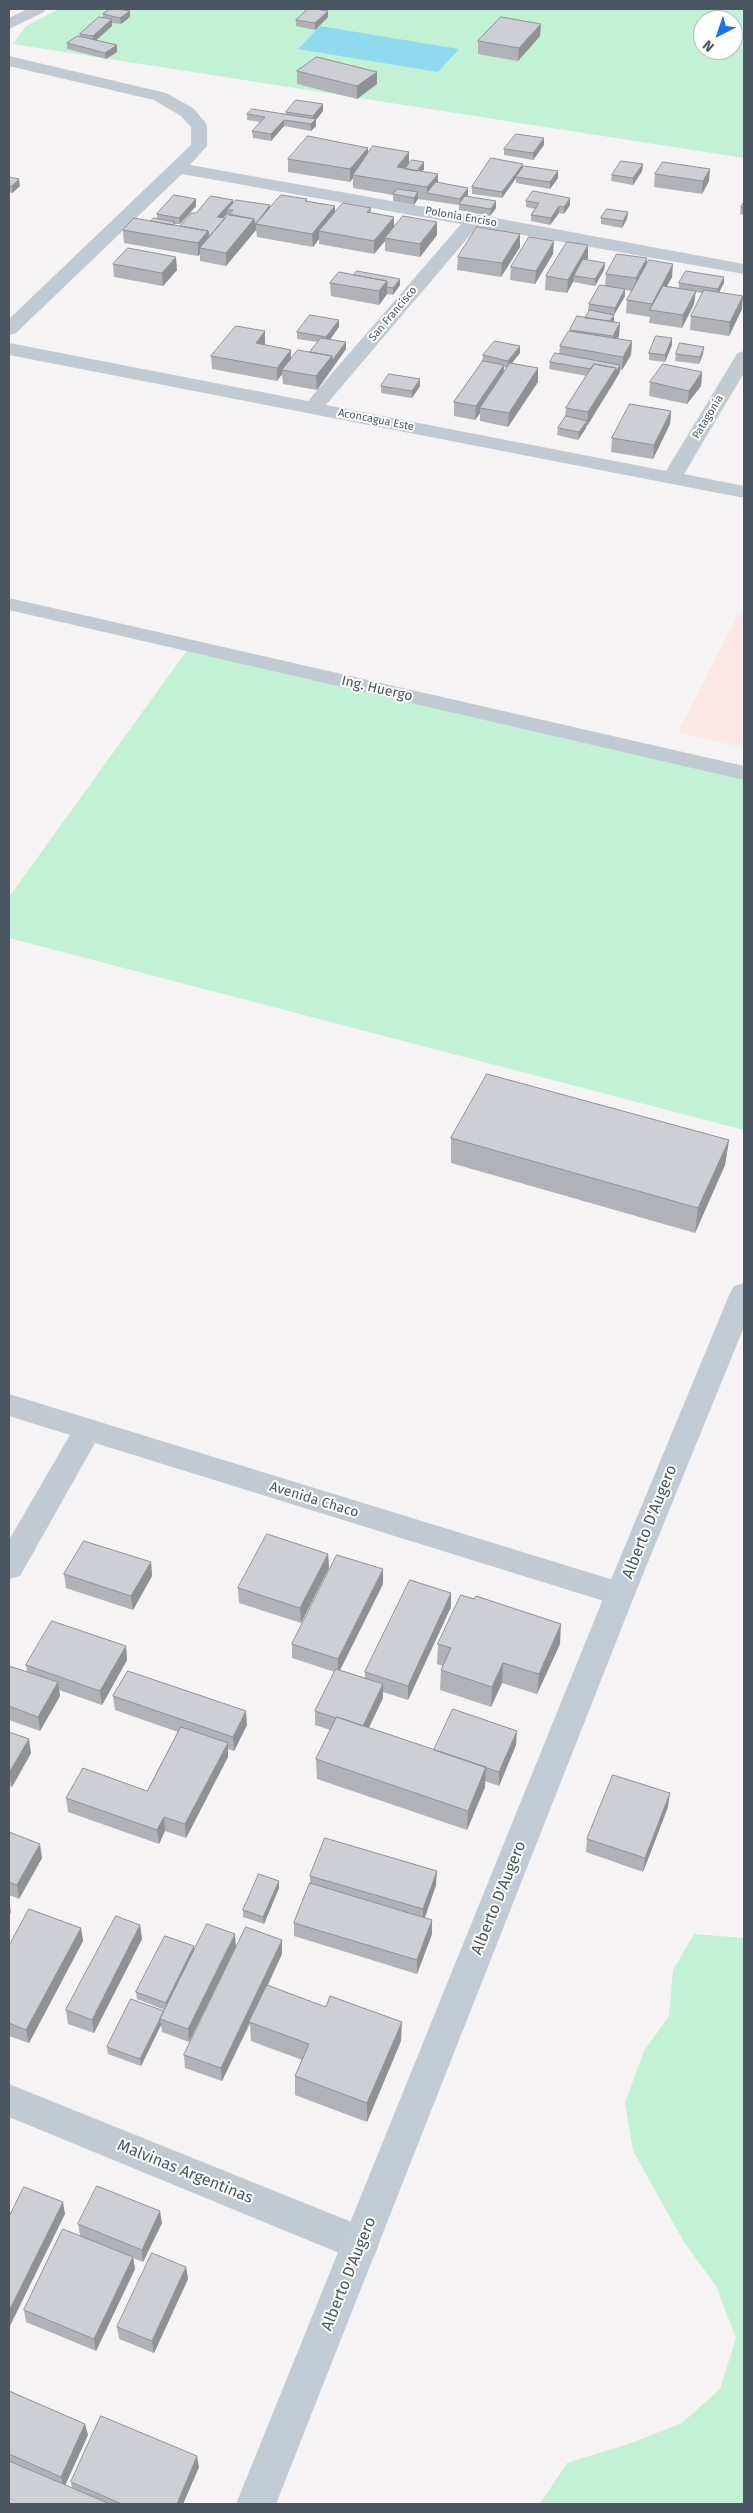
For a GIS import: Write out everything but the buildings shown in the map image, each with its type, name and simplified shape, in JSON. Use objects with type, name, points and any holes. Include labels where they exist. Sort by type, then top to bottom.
[{"type":"main road","name":"Alberto D'Augero","points":[[256,2504],[620,1594],[744,1293]]},
{"type":"street","points":[[9,24],[38,9]]},
{"type":"street","points":[[9,62],[160,96],[180,108],[199,126],[199,146],[9,329]]},
{"type":"street","name":"Polonia Enciso","points":[[178,168],[474,219],[744,269]]},
{"type":"street","name":"San Francisco","points":[[313,408],[474,219]]},
{"type":"street","name":"Aconcagua Este","points":[[9,349],[744,492]]},
{"type":"street","name":"Patagonia","points":[[672,478],[744,357]]},
{"type":"street","name":"Ing. Huergo","points":[[9,604],[744,773]]},
{"type":"street","name":"Avenida Chaco","points":[[9,1405],[620,1594]]},
{"type":"street","points":[[9,1567],[88,1430]]},
{"type":"street","name":"Malvinas Argentinas","points":[[9,2100],[361,2244]]},
{"type":"shaded area","points":[[739,613],[744,614],[744,748],[678,732]]},
{"type":"green space","points":[[59,9],[744,9],[744,158],[13,44],[26,26]]},
{"type":"green space","points":[[190,646],[744,773],[744,1130],[9,938],[9,897]]},
{"type":"green space","points":[[694,1934],[744,1938],[744,2504],[540,2504],[567,2463],[631,2443],[682,2423],[720,2389],[736,2338],[716,2286],[684,2242],[633,2151],[625,2103],[644,2051],[669,2016],[673,1970]]},
{"type":"water","points":[[320,26],[459,49],[438,72],[298,49]]}]
